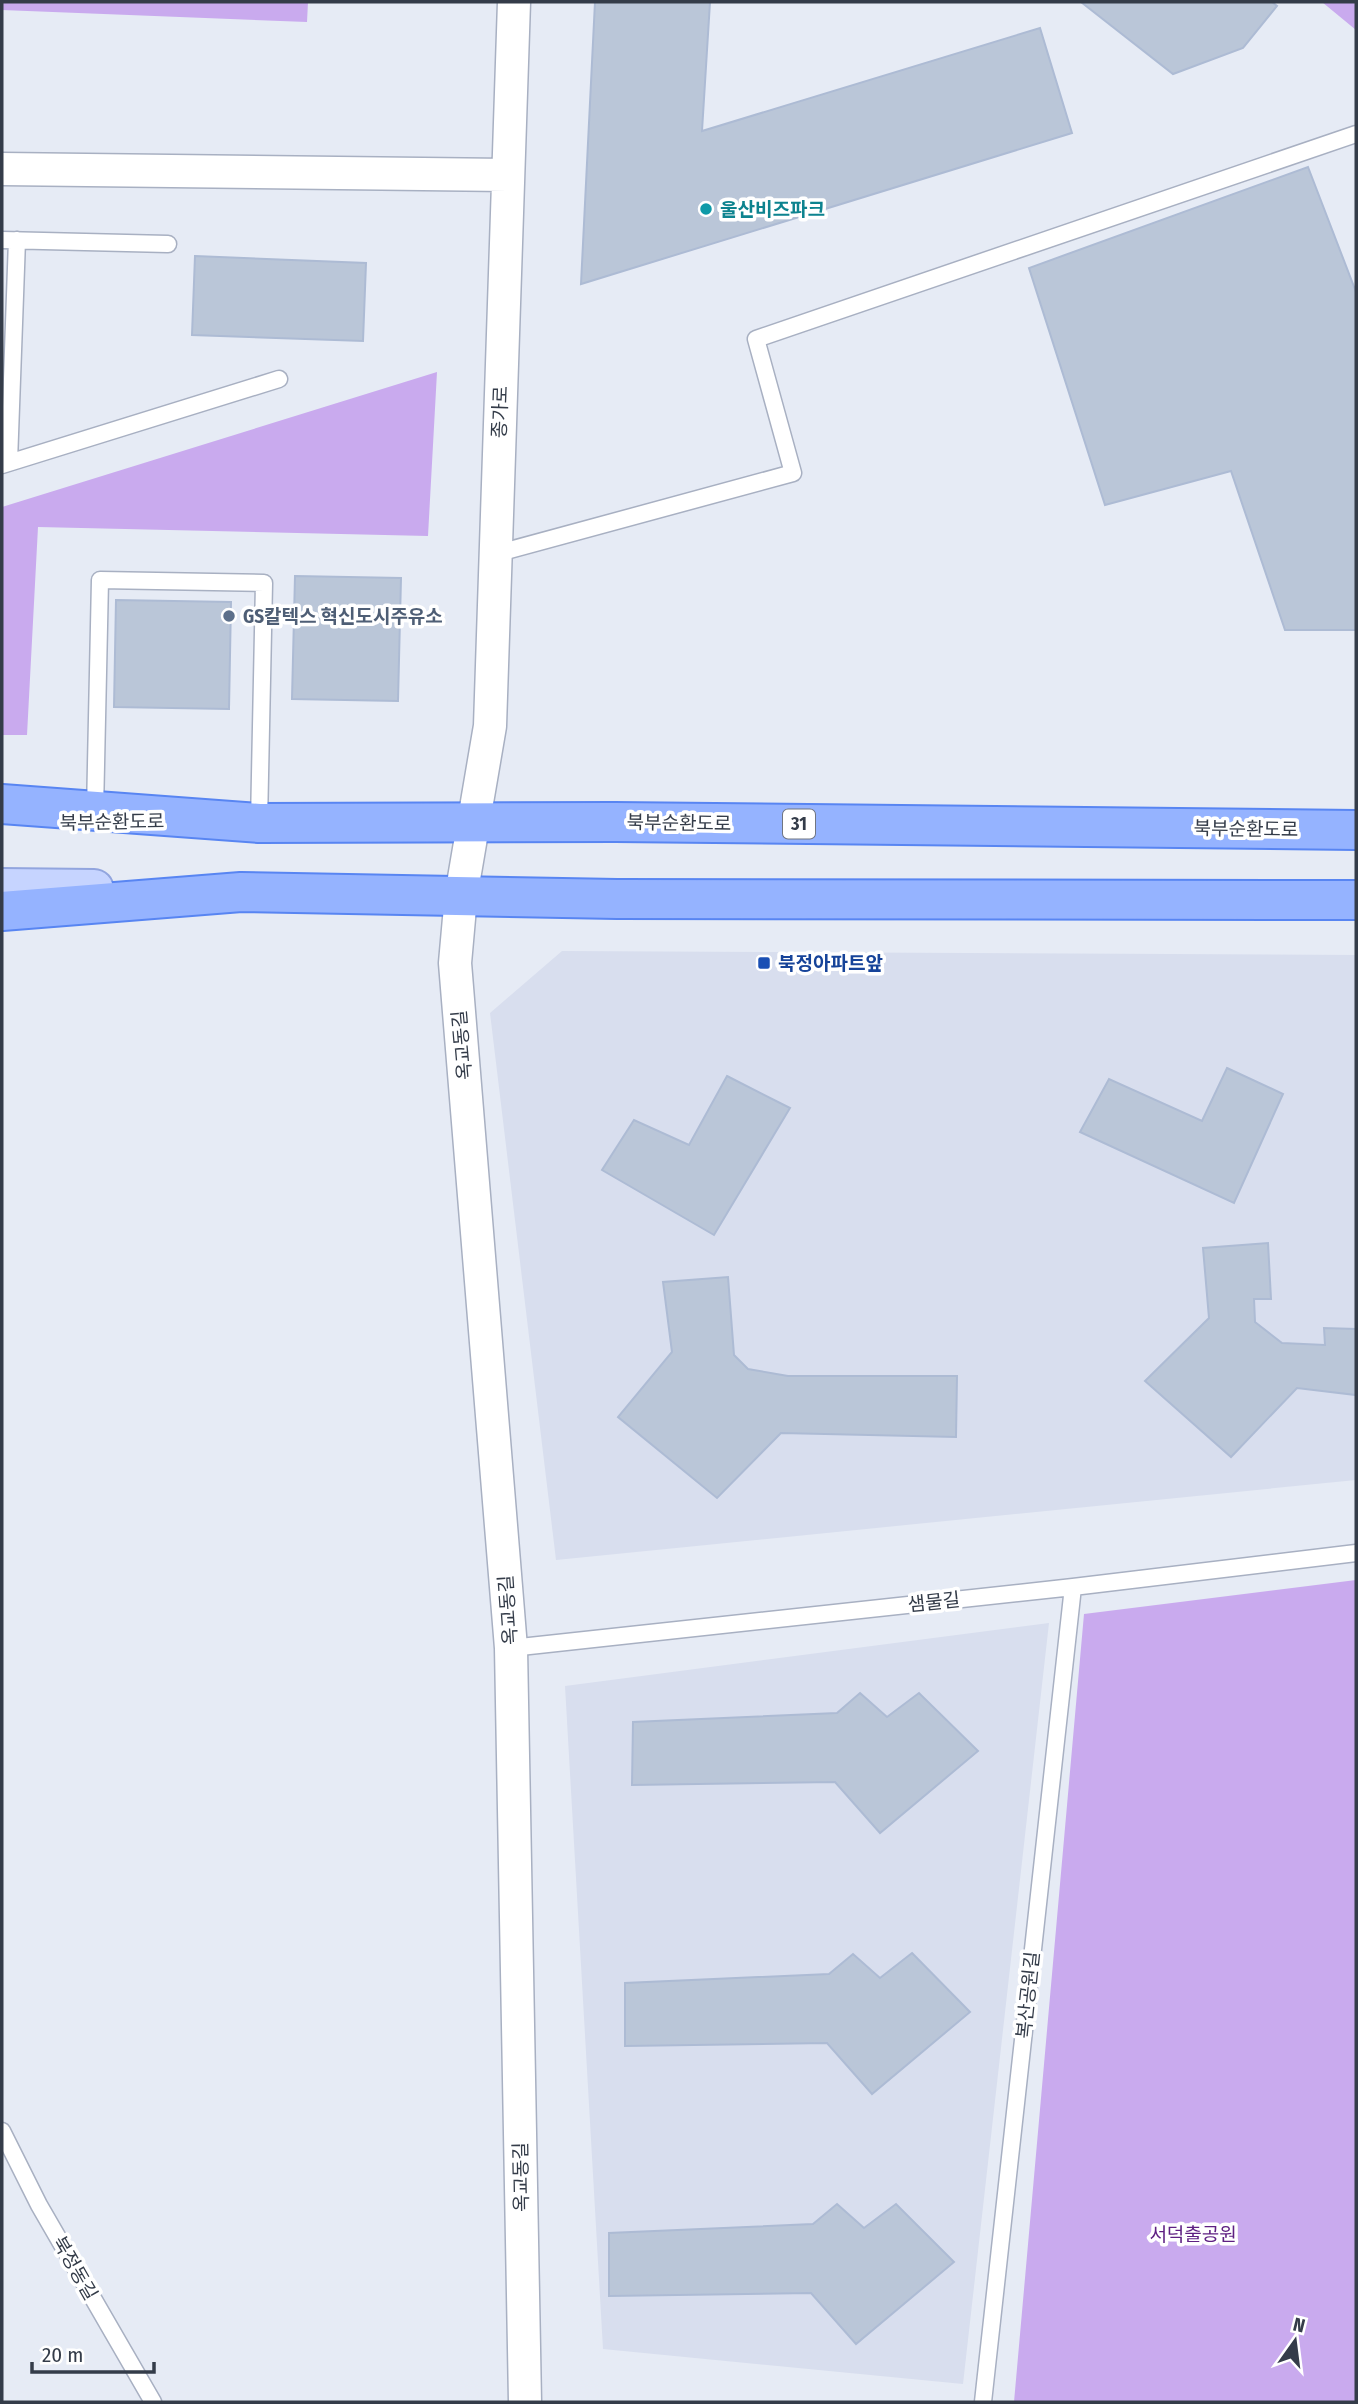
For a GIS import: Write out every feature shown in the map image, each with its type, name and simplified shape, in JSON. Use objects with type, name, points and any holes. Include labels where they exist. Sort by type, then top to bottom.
[{"type":"main road","points":[[2,804],[250,822]]},
{"type":"main road","name":"북부순환도로","points":[[2,824],[475,822],[1356,830]]},
{"type":"main road","points":[[2,888],[461,896],[1356,900]]},
{"type":"main road","points":[[2,911],[241,892]]},
{"type":"street","name":"종가로","points":[[475,822],[490,726],[514,2]]},
{"type":"street","points":[[2,169],[507,175]]},
{"type":"street","name":"옥교동길","points":[[475,822],[461,896],[455,963],[511,1648],[525,2402]]},
{"type":"lane","points":[[495,554],[793,473],[756,339],[1356,134]]},
{"type":"lane","points":[[168,244],[9,240],[5,464],[279,379]]},
{"type":"lane","points":[[96,811],[100,579],[264,583],[250,822]]},
{"type":"lane","name":"샘물길","points":[[511,1648],[1073,1587],[1356,1553]]},
{"type":"lane","name":"복산공원길","points":[[983,2402],[1073,1587]]},
{"type":"lane","name":"북정동길","points":[[2,2131],[38,2206],[153,2402]]},
{"type":"shaded area","points":[[562,951],[1356,955],[1356,1480],[556,1560],[490,1013]]},
{"type":"shaded area","points":[[1049,1623],[963,2384],[603,2349],[565,1686]]},
{"type":"green space","points":[[2,2],[308,2],[307,22],[2,10]]},
{"type":"green space","points":[[1322,2],[1356,2],[1356,30]]},
{"type":"green space","points":[[437,372],[428,536],[38,527],[27,735],[2,735],[2,507]]},
{"type":"green space","name":"서덕출공원","points":[[1356,1580],[1356,2402],[1014,2402],[1084,1614]]},
{"type":"building","name":"울산비즈파크","points":[[595,2],[710,2],[702,131],[1040,28],[1072,133],[581,284]]},
{"type":"building","points":[[1081,2],[1272,2],[1277,6],[1243,48],[1173,74]]},
{"type":"building","points":[[1308,167],[1356,292],[1356,630],[1285,630],[1231,471],[1105,505],[1029,268]]},
{"type":"building","points":[[195,256],[366,263],[363,341],[192,335]]},
{"type":"building","points":[[295,576],[401,578],[398,701],[292,699]]},
{"type":"building","points":[[116,600],[231,602],[229,709],[114,707]]},
{"type":"building","points":[[1227,1068],[1283,1094],[1234,1203],[1080,1132],[1109,1079],[1202,1121]]},
{"type":"building","points":[[727,1076],[790,1108],[714,1235],[602,1170],[634,1120],[689,1145]]},
{"type":"building","points":[[1268,1243],[1271,1299],[1254,1299],[1255,1322],[1282,1343],[1325,1345],[1324,1328],[1356,1329],[1356,1395],[1297,1388],[1231,1457],[1145,1381],[1209,1318],[1203,1248]]},
{"type":"building","points":[[728,1277],[734,1355],[748,1369],[788,1376],[957,1376],[956,1437],[781,1433],[717,1498],[618,1417],[672,1352],[663,1282]]},
{"type":"building","points":[[860,1693],[887,1717],[919,1693],[978,1751],[880,1833],[835,1782],[632,1785],[633,1722],[837,1713]]},
{"type":"building","points":[[912,1953],[970,2012],[872,2094],[827,2043],[625,2046],[625,1983],[829,1974],[853,1954],[880,1978]]},
{"type":"building","points":[[837,2204],[864,2228],[896,2204],[954,2262],[856,2344],[811,2293],[609,2296],[609,2233],[813,2224]]},
{"type":"place","name":"울산비즈파크","points":[[706,209]]},
{"type":"place","name":"GS칼텍스 혁신도시주유소","points":[[229,616]]},
{"type":"place","name":"북정아파트앞","points":[[764,963]]}]
